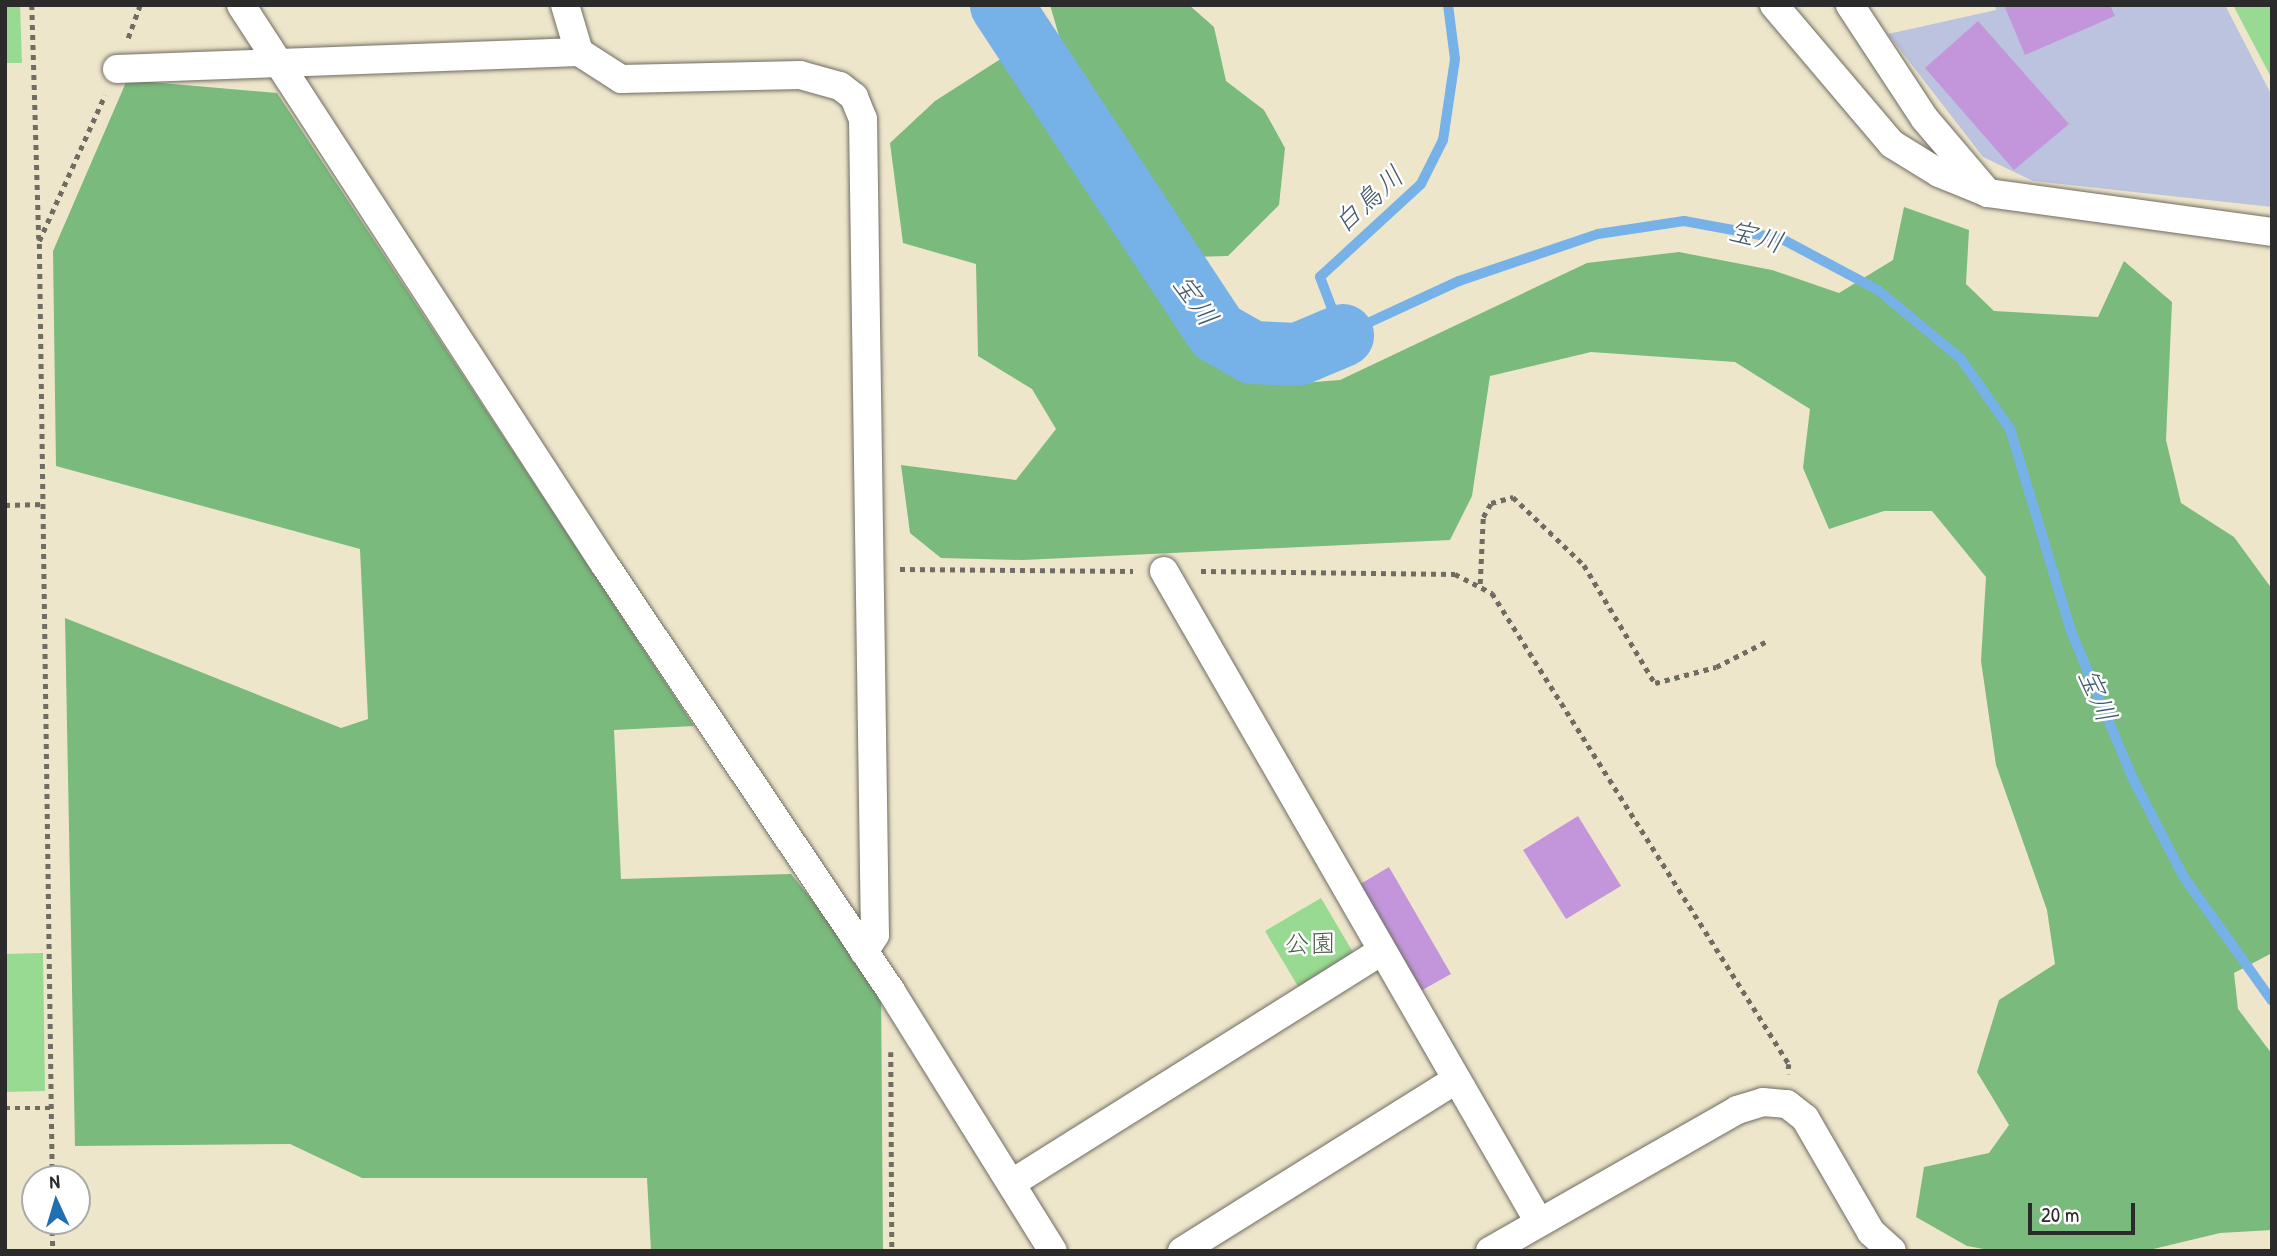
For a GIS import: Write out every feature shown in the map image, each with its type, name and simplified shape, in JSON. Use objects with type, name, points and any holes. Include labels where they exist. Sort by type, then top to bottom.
[{"type":"street","points":[[241,5],[864,952],[1053,1251]]},
{"type":"street","points":[[565,5],[579,52],[596,68],[621,79],[800,75],[854,97],[863,119],[872,569],[875,935],[864,952]]},
{"type":"street","points":[[1774,5],[1892,144],[1939,173],[1988,193],[2272,232]]},
{"type":"street","points":[[1850,5],[1925,119],[1988,193]]},
{"type":"street","points":[[117,69],[579,52]]},
{"type":"street","points":[[1164,571],[1379,953],[1539,1222]]},
{"type":"street","points":[[1012,1183],[1379,953]]},
{"type":"street","points":[[1182,1251],[1454,1081]]},
{"type":"street","points":[[1490,1251],[1737,1110],[1787,1104],[1805,1118],[1871,1232],[1892,1251]]},
{"type":"path","points":[[32,5],[45,504],[52,1165]]},
{"type":"path","points":[[40,241],[117,69],[140,5]]},
{"type":"path","points":[[1480,584],[1483,517],[1491,503],[1513,497],[1584,565],[1655,683],[1716,667],[1769,640]]},
{"type":"path","points":[[5,505],[45,504]]},
{"type":"path","points":[[872,569],[1426,572],[1480,584],[1508,617],[1789,1064],[1787,1104]]},
{"type":"path","points":[[891,1046],[892,1251]]},
{"type":"path","points":[[5,1108],[51,1108]]},
{"type":"shaded area","points":[[1995,5],[2225,5],[2272,96],[2272,207],[2033,181],[1983,157],[1888,34],[1996,10]]},
{"type":"green space","points":[[5,5],[20,5],[22,63],[5,63]]},
{"type":"green space","points":[[1050,5],[1189,5],[1214,27],[1226,81],[1264,110],[1285,148],[1279,205],[1228,256],[1190,257],[1162,295],[1201,347],[1277,385],[1340,380],[1587,263],[1679,252],[1772,270],[1839,293],[1893,260],[1904,207],[1969,230],[1966,284],[1994,311],[2098,317],[2124,261],[2172,302],[2166,440],[2181,503],[2234,537],[2272,589],[2272,953],[2234,973],[2238,1009],[2272,1054],[2272,1230],[2220,1233],[2145,1251],[1995,1251],[1967,1246],[1916,1217],[1924,1167],[1989,1153],[2009,1125],[1977,1072],[1999,1000],[2055,964],[2047,910],[1996,765],[1981,661],[1986,577],[1932,511],[1884,511],[1829,529],[1803,468],[1810,409],[1735,362],[1591,352],[1490,376],[1472,496],[1450,540],[1023,560],[941,558],[910,533],[901,465],[1016,480],[1056,429],[1032,389],[978,356],[976,264],[903,243],[890,143],[935,101],[999,60],[1062,46]]},
{"type":"green space","points":[[2233,5],[2272,5],[2272,79]]},
{"type":"green space","points":[[127,80],[277,93],[694,726],[614,730],[621,879],[791,874],[881,985],[883,1251],[651,1251],[647,1178],[362,1178],[290,1144],[75,1146],[65,618],[341,728],[368,719],[360,549],[56,466],[53,251]]},
{"type":"green space","name":"公園","points":[[1321,898],[1354,954],[1299,988],[1265,931]]},
{"type":"green space","points":[[43,953],[45,1091],[5,1092],[5,954]]},
{"type":"building","points":[[2004,5],[2110,5],[2115,16],[2025,55]]},
{"type":"building","points":[[1978,21],[2069,124],[2014,170],[1925,68]]},
{"type":"building","points":[[1578,816],[1621,886],[1566,919],[1523,850]]},
{"type":"building","points":[[1389,867],[1451,974],[1408,998],[1347,892]]},
{"type":"waterway","name":"宝川","points":[[1001,5],[1217,332],[1252,352],[1297,354],[1342,335]]},
{"type":"waterway","name":"宝川","points":[[1448,5],[1455,59],[1443,140],[1421,184],[1320,277],[1342,335],[1459,281],[1598,234],[1684,221],[1782,239],[1878,290],[1961,359],[2010,429],[2071,631],[2132,777],[2183,876],[2272,1001]]},
{"type":"water label","name":"白鳥川","points":[[1368,199]]}]
